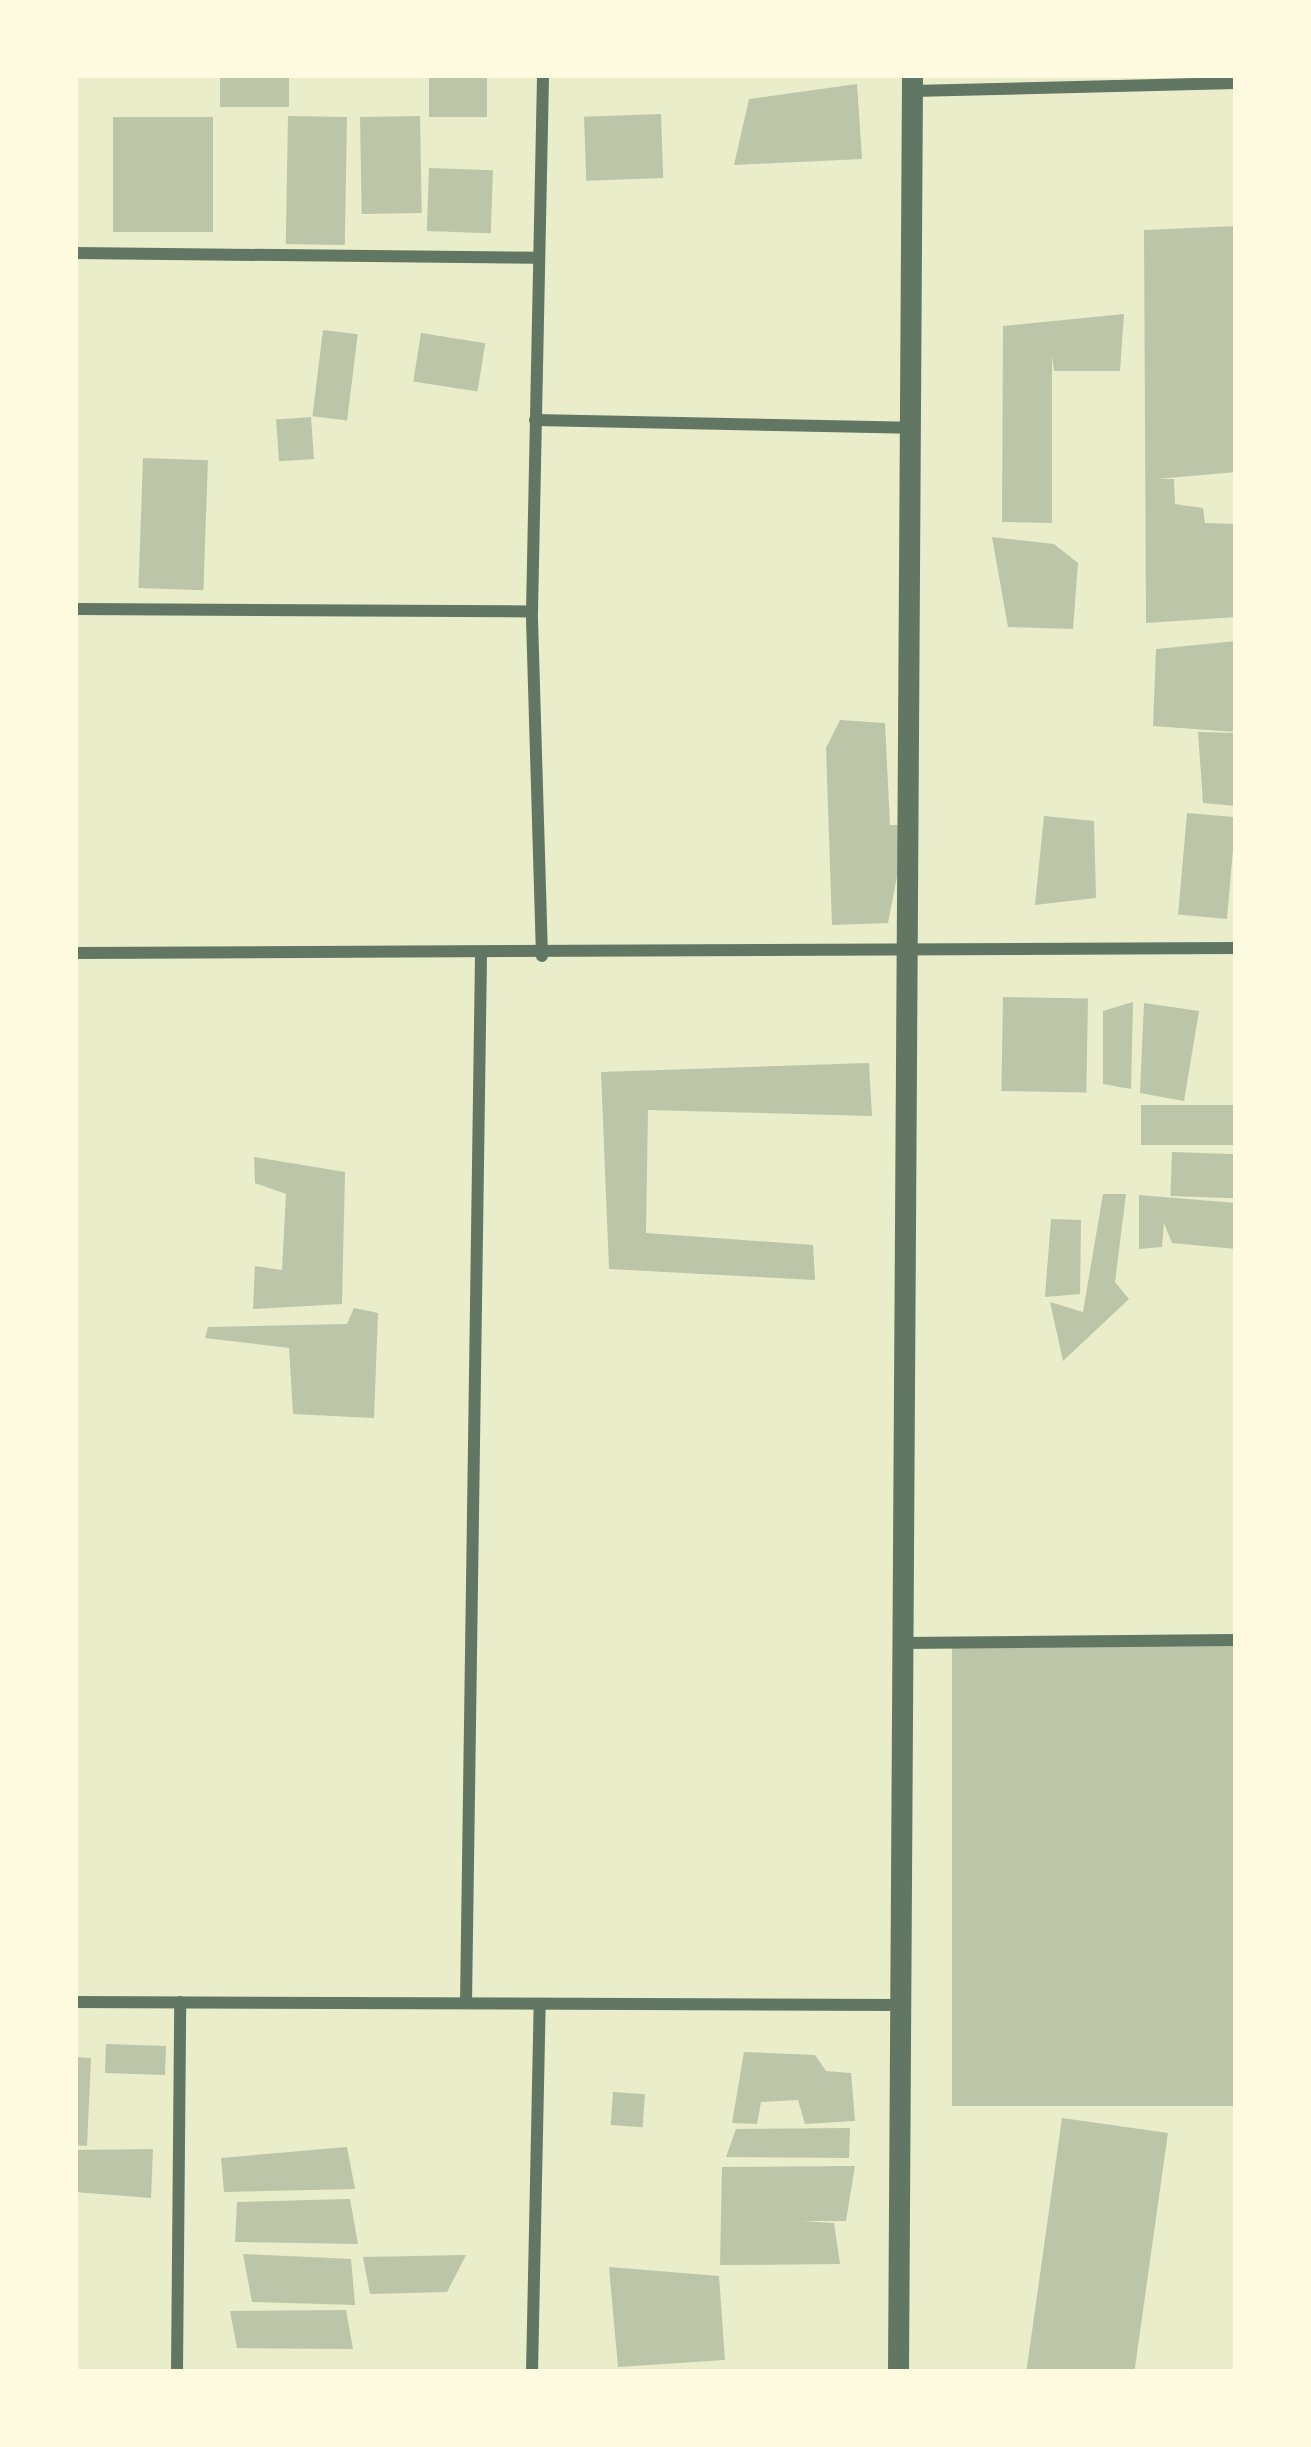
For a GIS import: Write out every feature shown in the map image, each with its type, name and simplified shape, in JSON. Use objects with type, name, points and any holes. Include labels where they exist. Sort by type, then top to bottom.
[{"type":"street","points":[[542,956],[532,611],[543,75]]},
{"type":"street","points":[[898,2372],[912,83],[1236,83]]},
{"type":"street","points":[[75,254],[536,258]]},
{"type":"street","points":[[535,419],[910,428]]},
{"type":"street","points":[[75,608],[532,611]]},
{"type":"street","points":[[75,953],[542,956],[1236,948]]},
{"type":"street","points":[[466,2003],[481,956]]},
{"type":"street","points":[[902,1643],[1236,1640]]},
{"type":"street","points":[[75,2002],[900,2005]]},
{"type":"street","points":[[177,2372],[179,2002]]},
{"type":"street","points":[[532,2372],[539,2004]]},
{"type":"building","points":[[220,75],[289,75],[289,107],[220,107]]},
{"type":"building","points":[[429,75],[487,75],[487,117],[429,117]]},
{"type":"building","points":[[857,84],[862,159],[734,165],[749,99]]},
{"type":"building","points":[[661,114],[663,178],[586,181],[584,117]]},
{"type":"building","points":[[288,116],[347,117],[345,245],[286,244]]},
{"type":"building","points":[[420,116],[422,213],[362,214],[360,117]]},
{"type":"building","points":[[113,117],[213,117],[213,232],[113,232]]},
{"type":"building","points":[[429,168],[493,170],[491,233],[427,231]]},
{"type":"building","points":[[1236,226],[1236,472],[1157,479],[1174,479],[1175,504],[1203,508],[1205,523],[1236,524],[1236,617],[1146,623],[1144,230]]},
{"type":"building","points":[[1124,314],[1120,371],[1054,371],[1052,356],[1052,523],[1002,522],[1003,326]]},
{"type":"building","points":[[323,330],[358,334],[347,421],[312,416]]},
{"type":"building","points":[[421,333],[485,343],[478,392],[413,381]]},
{"type":"building","points":[[311,417],[314,459],[279,461],[276,419]]},
{"type":"building","points":[[143,458],[208,460],[203,590],[138,588]]},
{"type":"building","points":[[992,537],[1054,544],[1078,563],[1073,629],[1008,627]]},
{"type":"building","points":[[1236,641],[1236,732],[1153,726],[1156,649]]},
{"type":"building","points":[[840,720],[885,723],[890,825],[907,825],[888,923],[832,925],[826,748]]},
{"type":"building","points":[[1198,732],[1236,733],[1236,806],[1203,803]]},
{"type":"building","points":[[1187,813],[1236,817],[1227,919],[1178,915]]},
{"type":"building","points":[[1044,816],[1094,821],[1096,898],[1035,905]]},
{"type":"building","points":[[1003,997],[1088,998],[1086,1092],[1001,1091]]},
{"type":"building","points":[[1133,1002],[1131,1089],[1103,1084],[1103,1011]]},
{"type":"building","points":[[1144,1003],[1199,1011],[1184,1101],[1140,1093]]},
{"type":"building","points":[[869,1063],[872,1116],[648,1110],[646,1233],[813,1245],[815,1280],[609,1269],[601,1072]]},
{"type":"building","points":[[1141,1105],[1236,1105],[1236,1145],[1141,1145]]},
{"type":"building","points":[[1172,1152],[1236,1154],[1234,1198],[1170,1196]]},
{"type":"building","points":[[254,1157],[345,1172],[342,1304],[253,1309],[255,1266],[282,1270],[286,1194],[255,1183]]},
{"type":"building","points":[[1103,1194],[1126,1194],[1115,1282],[1129,1299],[1063,1361],[1050,1302],[1083,1312]]},
{"type":"building","points":[[1139,1195],[1236,1203],[1236,1249],[1172,1243],[1164,1223],[1162,1247],[1139,1249]]},
{"type":"building","points":[[1051,1219],[1081,1220],[1080,1294],[1045,1297]]},
{"type":"building","points":[[354,1308],[378,1313],[374,1418],[293,1414],[289,1348],[205,1338],[208,1327],[347,1324]]},
{"type":"building","points":[[952,1640],[1236,1640],[1236,2106],[952,2106]]},
{"type":"building","points":[[106,2044],[166,2046],[165,2075],[105,2073]]},
{"type":"building","points":[[744,2052],[815,2055],[826,2071],[851,2073],[855,2121],[805,2124],[798,2100],[761,2102],[757,2124],[732,2123]]},
{"type":"building","points":[[75,2057],[91,2058],[87,2146],[75,2145]]},
{"type":"building","points":[[613,2092],[645,2094],[643,2127],[611,2125]]},
{"type":"building","points":[[1062,2118],[1168,2133],[1134,2372],[1027,2370]]},
{"type":"building","points":[[850,2128],[849,2158],[726,2157],[736,2129]]},
{"type":"building","points":[[347,2147],[355,2189],[224,2192],[221,2158]]},
{"type":"building","points":[[153,2149],[151,2198],[75,2192],[75,2150]]},
{"type":"building","points":[[855,2166],[846,2221],[801,2221],[834,2223],[840,2264],[720,2265],[722,2167]]},
{"type":"building","points":[[350,2199],[358,2244],[235,2242],[237,2202]]},
{"type":"building","points":[[243,2254],[351,2259],[355,2305],[252,2302]]},
{"type":"building","points":[[466,2255],[447,2292],[370,2294],[363,2257]]},
{"type":"building","points":[[609,2267],[719,2276],[725,2360],[618,2367]]},
{"type":"building","points":[[346,2310],[353,2349],[237,2348],[230,2311]]}]
